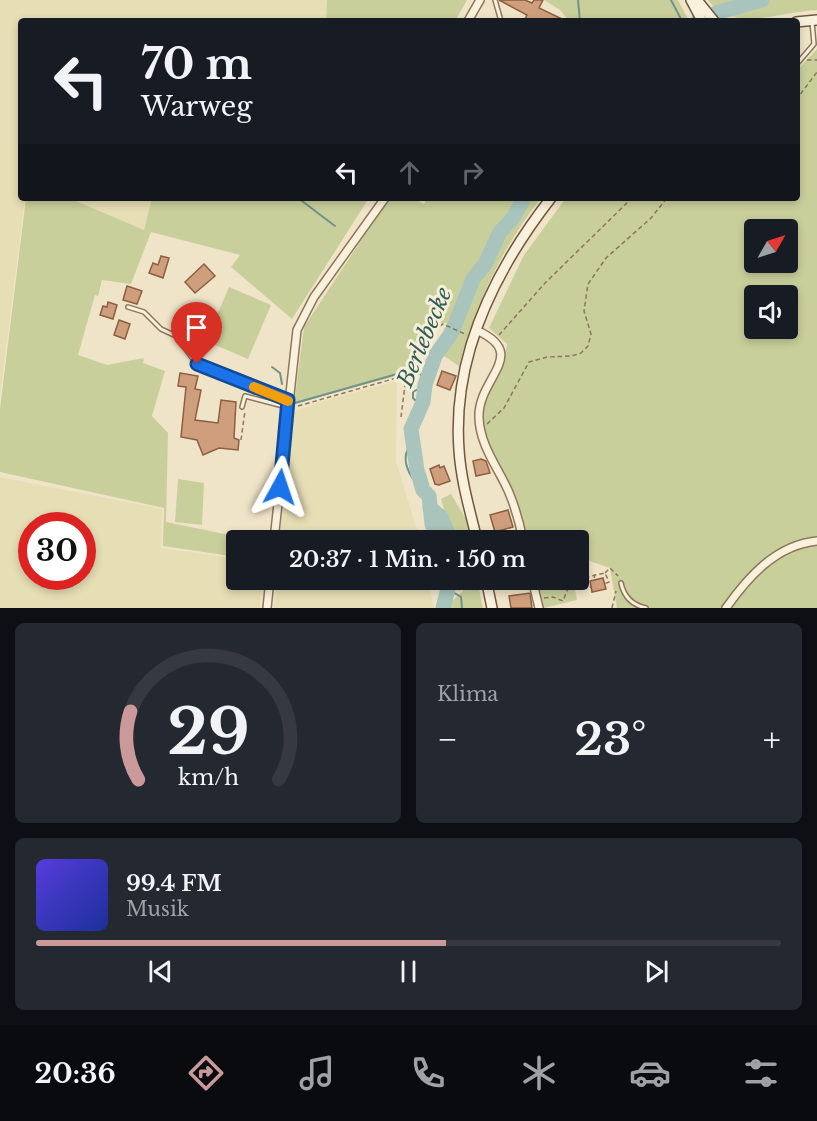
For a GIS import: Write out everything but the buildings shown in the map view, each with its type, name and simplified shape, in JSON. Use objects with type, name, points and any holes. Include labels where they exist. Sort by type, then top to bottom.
[{"type":"main road","points":[[691,0],[709,18]]},
{"type":"main road","points":[[475,530],[459,450],[461,392],[465,366],[476,330],[507,264],[548,201]]},
{"type":"main road","points":[[488,590],[492,608]]},
{"type":"street","points":[[470,18],[480,0]]},
{"type":"street","points":[[275,530],[295,337],[300,321],[383,201]]},
{"type":"street","points":[[476,330],[495,339],[500,347],[501,358],[479,410],[481,430],[492,463],[510,494],[520,530]]},
{"type":"street","points":[[197,364],[287,404]]},
{"type":"street","points":[[726,608],[745,581],[765,563],[807,543],[817,542]]},
{"type":"street","points":[[267,608],[269,590]]},
{"type":"lane","points":[[495,0],[500,18]]},
{"type":"lane","points":[[800,62],[814,44],[814,20]]},
{"type":"lane","points":[[128,307],[144,312],[161,329],[176,336],[197,364]]},
{"type":"lane","points":[[244,407],[245,396],[287,404]]},
{"type":"lane","points":[[621,583],[623,593],[630,602],[646,608]]},
{"type":"path","points":[[804,58],[809,62],[817,60]]},
{"type":"path","points":[[800,95],[817,72]]},
{"type":"path","points":[[495,339],[553,275],[629,201]]},
{"type":"path","points":[[481,430],[504,408],[529,362],[547,357],[560,359],[572,356],[581,353],[588,346],[591,334],[584,311],[588,284],[606,258],[651,218],[665,201]]},
{"type":"path","points":[[287,404],[296,407],[407,375],[445,301]]},
{"type":"path","points":[[426,335],[440,324],[460,332]]},
{"type":"path","points":[[401,417],[405,385],[403,377]]},
{"type":"path","points":[[241,440],[244,407]]},
{"type":"path","points":[[589,578],[605,573],[610,568],[621,583],[612,608]]},
{"type":"path","points":[[605,573],[612,585]]},
{"type":"path","points":[[604,584],[609,582]]},
{"type":"path","points":[[538,604],[549,596],[563,601],[567,590]]},
{"type":"shaded area","points":[[0,0],[327,0],[326,18],[18,18],[18,201],[25,201],[0,396]]},
{"type":"shaded area","points":[[76,201],[151,201],[144,230]]},
{"type":"shaded area","points":[[397,381],[396,461],[417,530],[281,530],[291,413],[320,402]]},
{"type":"shaded area","points":[[0,477],[162,509],[161,548],[226,557],[226,590],[261,590],[260,608],[0,608]]},
{"type":"shaded area","points":[[276,590],[430,590],[434,608],[274,608]]},
{"type":"green space","points":[[327,0],[467,0],[457,18],[326,18]]},
{"type":"green space","points":[[544,0],[678,0],[687,18],[567,18],[560,10]]},
{"type":"green space","points":[[708,0],[817,0],[817,10],[744,18],[730,16],[718,10]]},
{"type":"green space","points":[[817,49],[817,608],[617,608],[610,568],[589,561],[589,530],[524,530],[478,421],[481,398],[501,364],[507,344],[489,328],[524,255],[564,201],[800,201],[800,67]]},
{"type":"green space","points":[[26,201],[76,201],[144,230],[151,201],[367,201],[292,319],[231,267],[240,255],[151,232],[131,284],[102,280],[98,296],[95,295],[78,355],[107,365],[144,358],[143,363],[165,371],[152,416],[168,433],[166,522],[226,534],[226,555],[163,546],[164,508],[0,472],[0,409]]},
{"type":"green space","points":[[387,201],[418,201],[424,204],[426,201],[539,201],[514,237],[491,278],[473,321],[459,366],[435,350],[447,323],[439,323],[433,328],[428,326],[403,374],[294,404],[304,327]]},
{"type":"green space","points":[[229,287],[271,305],[248,359],[206,341]]},
{"type":"green space","points":[[178,479],[204,483],[202,525],[175,522]]},
{"type":"green space","points":[[451,494],[466,519],[468,530],[450,530],[441,499]]},
{"type":"green space","points":[[479,590],[483,608],[445,608],[463,591]]},
{"type":"green space","points":[[539,590],[575,590],[577,600],[544,608]]},
{"type":"waterway","points":[[578,0],[580,18]]},
{"type":"waterway","points":[[671,0],[680,18]]},
{"type":"waterway","name":"Berlebecke","points":[[705,18],[762,0]]},
{"type":"waterway","points":[[302,201],[335,226]]},
{"type":"waterway","name":"Berlebecke","points":[[435,530],[429,496],[423,490],[417,470],[411,429],[423,402],[425,385],[435,356],[452,332],[473,279],[485,264],[500,232],[513,218],[522,201]]},
{"type":"waterway","points":[[272,367],[280,373],[282,384]]},
{"type":"waterway","points":[[411,371],[428,377]]},
{"type":"waterway","points":[[295,403],[404,372]]},
{"type":"waterway","points":[[421,406],[413,398],[413,392],[425,385]]},
{"type":"waterway","points":[[414,441],[406,454],[407,467],[413,479],[423,490]]},
{"type":"waterway","points":[[430,508],[441,517],[447,530]]},
{"type":"waterway","name":"Berlebecke","points":[[443,608],[448,590]]},
{"type":"waterway","name":"Berlebecke","points":[[450,590],[461,597],[462,608]]},
{"type":"slow traffic","points":[[254,387],[288,401]]},
{"type":"route","points":[[197,364],[272,396],[288,400],[280,487]]}]
